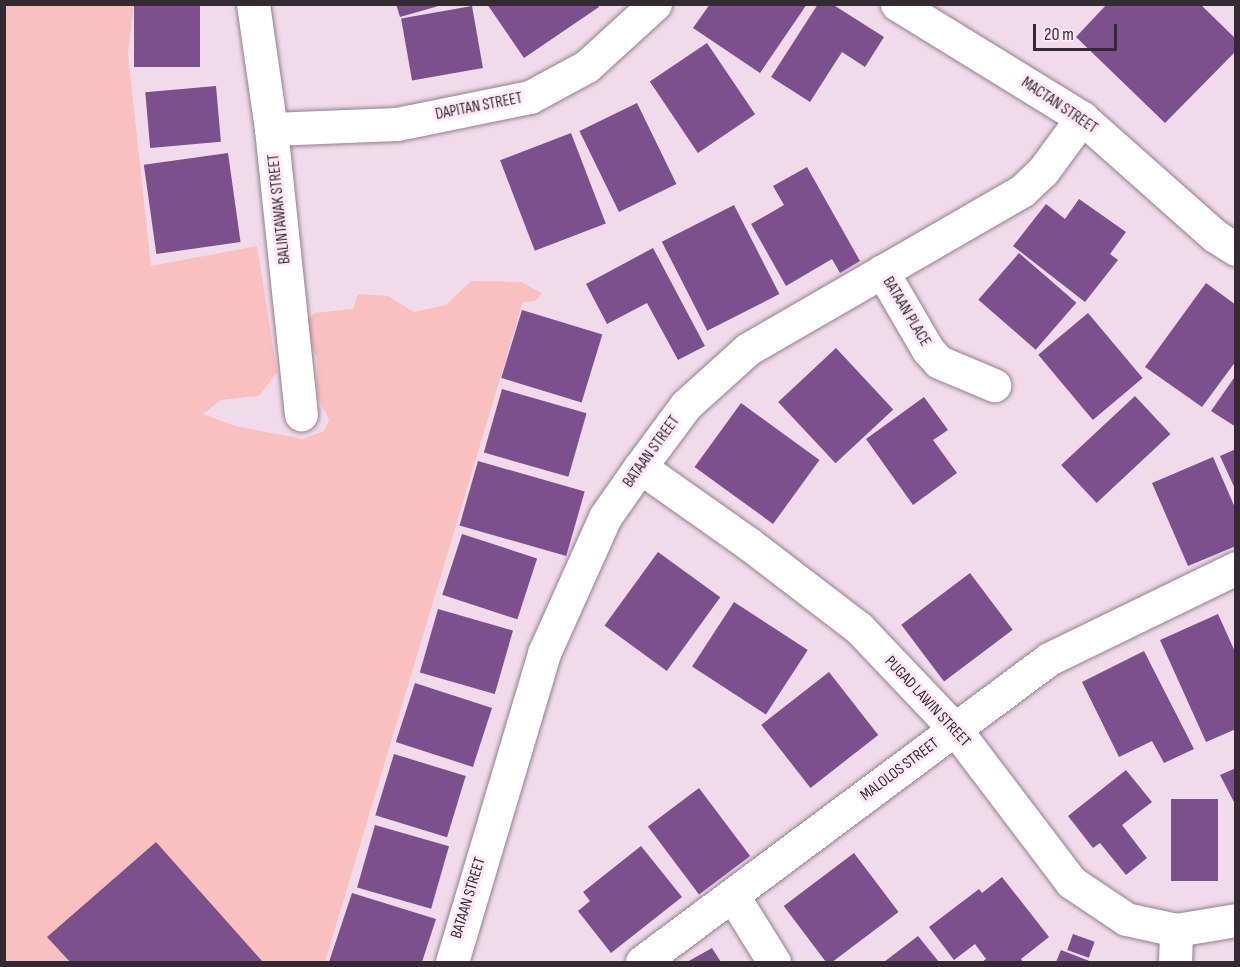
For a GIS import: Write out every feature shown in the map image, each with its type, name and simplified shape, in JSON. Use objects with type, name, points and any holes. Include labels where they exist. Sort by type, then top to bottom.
[{"type":"street","name":"BALINTAWAK STREET","points":[[253,4],[271,129],[301,414]]},
{"type":"street","name":"DAPITAN STREET","points":[[271,129],[397,124],[530,97],[587,66],[633,28],[655,4]]},
{"type":"street","name":"MACTAN STREET","points":[[897,4],[1082,118],[1215,236],[1236,249]]},
{"type":"street","name":"BATAAN STREET","points":[[452,963],[544,653],[605,517],[686,405],[748,349],[1022,191],[1043,171],[1082,118]]},
{"type":"street","name":"BATAAN PLACE","points":[[882,271],[928,350],[939,362],[994,385]]},
{"type":"street","name":"PUGAD LAWIN STREET","points":[[640,467],[749,544],[859,628],[955,729],[1071,882],[1126,919],[1176,930],[1236,920]]},
{"type":"street","name":"MALOLOS STREET","points":[[642,963],[1049,659],[1236,568]]},
{"type":"street","points":[[733,896],[774,963]]},
{"type":"street","points":[[1175,963],[1176,930]]},
{"type":"shaded area","points":[[5,5],[134,5],[128,54],[151,266],[257,246],[277,372],[259,396],[221,400],[203,414],[235,426],[303,439],[324,431],[329,420],[317,395],[317,358],[302,325],[315,313],[353,309],[358,294],[388,296],[414,312],[446,305],[471,281],[521,282],[542,293],[535,301],[523,302],[325,962],[5,962]]},
{"type":"building","points":[[134,4],[200,4],[200,67],[134,67]]},
{"type":"building","points":[[396,4],[442,4],[442,5],[400,17]]},
{"type":"building","points":[[487,4],[597,4],[599,7],[524,58]]},
{"type":"building","points":[[710,4],[807,4],[760,73],[693,28]]},
{"type":"building","points":[[818,4],[832,4],[884,37],[865,67],[842,52],[810,102],[771,77]]},
{"type":"building","points":[[1107,4],[1200,4],[1236,39],[1236,51],[1165,123],[1076,37]]},
{"type":"building","points":[[472,6],[483,68],[412,81],[401,19]]},
{"type":"building","points":[[707,43],[755,114],[698,153],[650,82]]},
{"type":"building","points":[[216,86],[221,142],[150,148],[145,92]]},
{"type":"building","points":[[637,103],[676,184],[619,212],[579,131]]},
{"type":"building","points":[[571,133],[606,224],[535,251],[500,160]]},
{"type":"building","points":[[228,153],[241,242],[156,254],[144,165]]},
{"type":"building","points":[[807,167],[860,261],[840,273],[832,259],[786,286],[751,224],[784,205],[773,186]]},
{"type":"building","points":[[1079,199],[1126,232],[1110,254],[1118,260],[1085,302],[1013,246],[1046,204],[1065,219]]},
{"type":"building","points":[[734,205],[779,294],[707,331],[662,242]]},
{"type":"building","points":[[653,248],[705,346],[678,360],[647,303],[607,324],[586,284]]},
{"type":"building","points":[[1019,253],[1076,303],[1036,350],[978,300]]},
{"type":"building","points":[[1206,283],[1236,305],[1236,361],[1202,407],[1145,367]]},
{"type":"building","points":[[522,310],[602,335],[582,402],[501,378]]},
{"type":"building","points":[[1088,313],[1143,378],[1093,420],[1038,355]]},
{"type":"building","points":[[836,348],[893,409],[836,463],[778,402]]},
{"type":"building","points":[[1236,375],[1236,427],[1211,411]]},
{"type":"building","points":[[502,389],[587,413],[568,477],[484,452]]},
{"type":"building","points":[[1135,396],[1170,434],[1097,503],[1061,465]]},
{"type":"building","points":[[924,397],[948,430],[933,440],[957,473],[913,505],[866,439]]},
{"type":"building","points":[[741,403],[819,460],[773,524],[695,467]]},
{"type":"building","points":[[1236,449],[1236,491],[1220,456]]},
{"type":"building","points":[[1213,457],[1236,510],[1236,546],[1188,566],[1152,483]]},
{"type":"building","points":[[478,461],[585,492],[566,556],[460,525]]},
{"type":"building","points":[[462,534],[537,558],[517,619],[442,595]]},
{"type":"building","points":[[658,552],[720,597],[667,671],[605,626]]},
{"type":"building","points":[[970,573],[1013,630],[944,681],[901,625]]},
{"type":"building","points":[[734,602],[808,650],[766,715],[692,667]]},
{"type":"building","points":[[438,609],[513,630],[495,694],[420,672]]},
{"type":"building","points":[[1218,614],[1236,654],[1236,729],[1206,742],[1160,640]]},
{"type":"building","points":[[1144,651],[1194,749],[1164,763],[1152,741],[1119,757],[1082,682]]},
{"type":"building","points":[[829,672],[878,735],[810,788],[761,725]]},
{"type":"building","points":[[415,683],[492,708],[473,767],[396,742]]},
{"type":"building","points":[[394,754],[466,776],[447,837],[375,815]]},
{"type":"building","points":[[1236,768],[1236,806],[1220,775]]},
{"type":"building","points":[[1126,770],[1152,802],[1122,825],[1147,858],[1126,875],[1100,843],[1093,848],[1068,816]]},
{"type":"building","points":[[699,788],[750,856],[699,894],[648,827]]},
{"type":"building","points":[[1171,799],[1218,799],[1218,881],[1171,881]]},
{"type":"building","points":[[375,825],[449,846],[431,909],[357,887]]},
{"type":"building","points":[[156,842],[263,962],[70,962],[47,937]]},
{"type":"building","points":[[641,846],[682,897],[611,953],[578,911],[590,901],[583,892]]},
{"type":"building","points":[[854,853],[899,912],[832,962],[826,962],[784,906]]},
{"type":"building","points":[[1002,877],[1049,937],[1021,959],[1023,962],[982,962],[986,959],[975,944],[954,960],[929,927],[979,889],[982,893]]},
{"type":"building","points":[[352,893],[436,919],[422,962],[329,962]]},
{"type":"building","points":[[1073,934],[1095,942],[1089,958],[1067,950]]},
{"type":"building","points":[[918,936],[939,962],[884,962]]},
{"type":"building","points":[[712,948],[721,962],[687,962]]},
{"type":"building","points":[[1061,950],[1092,962],[1056,962]]}]
